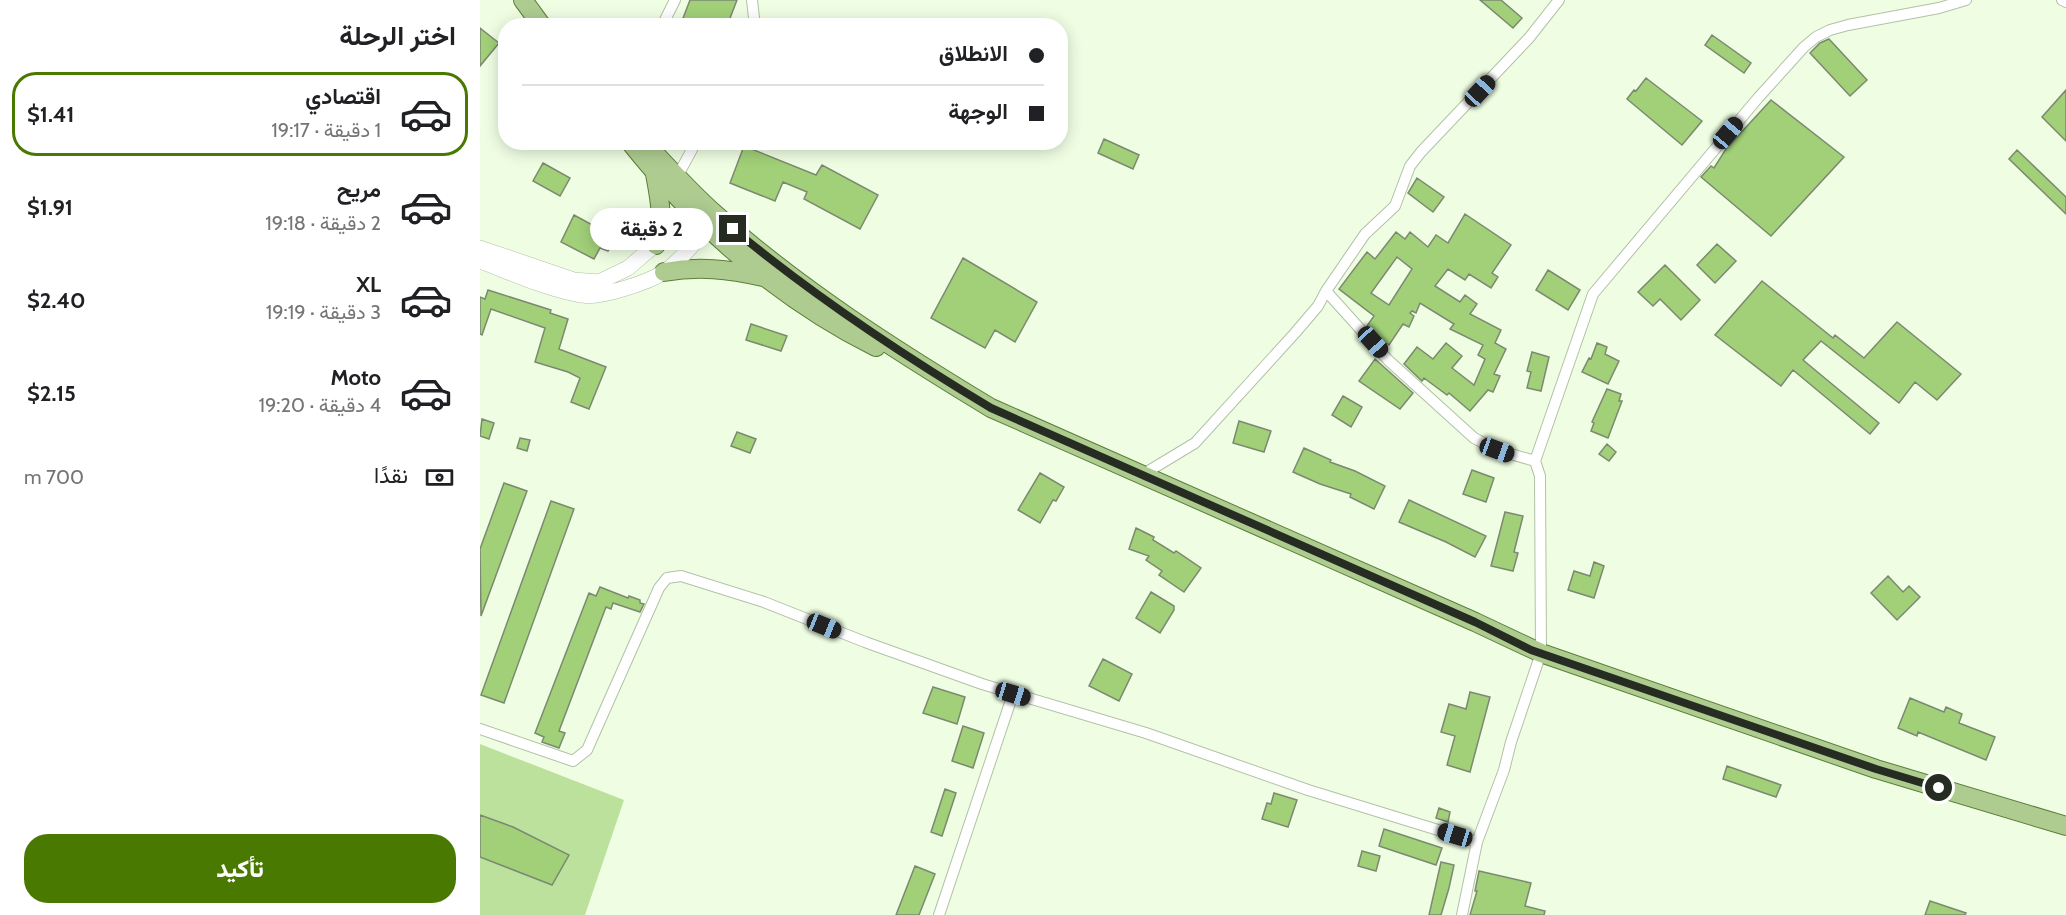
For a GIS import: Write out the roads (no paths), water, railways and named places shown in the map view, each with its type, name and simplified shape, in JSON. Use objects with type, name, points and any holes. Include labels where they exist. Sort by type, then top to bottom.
[{"type":"main road","points":[[524,0],[536,18]]},
{"type":"main road","points":[[636,150],[656,174],[706,216],[837,310],[932,373],[991,408],[1541,653],[1876,769],[2066,826]]},
{"type":"main road","points":[[652,150],[677,177],[706,216],[767,278],[842,330],[932,373]]},
{"type":"main road","points":[[656,174],[662,209],[662,223],[656,245]]},
{"type":"main road","points":[[480,248],[574,280],[599,282],[628,268],[656,245],[706,216]]},
{"type":"main road","points":[[664,272],[686,252],[706,216]]},
{"type":"main road","points":[[480,261],[533,281],[581,295],[613,292],[664,272],[694,267],[712,267],[767,278]]},
{"type":"street","points":[[666,18],[675,0]]},
{"type":"street","points":[[752,0],[754,18]]},
{"type":"street","points":[[1142,475],[1195,443],[1318,306],[1365,234],[1395,206],[1410,166],[1421,152],[1529,38],[1559,0]]},
{"type":"street","points":[[1462,915],[1477,842],[1504,771],[1510,742],[1541,653],[1540,476],[1535,461],[1593,294],[1758,98],[1804,47],[1823,34],[1848,25],[1939,8],[1966,0]]},
{"type":"street","points":[[677,177],[692,150]]},
{"type":"street","points":[[1326,291],[1388,360],[1474,438],[1504,453],[1535,461]]},
{"type":"street","points":[[480,729],[573,761],[587,750],[659,588],[671,577],[691,579],[764,602],[865,642],[1013,694],[1146,733],[1276,779],[1477,842]]},
{"type":"street","points":[[939,915],[1013,694]]}]
